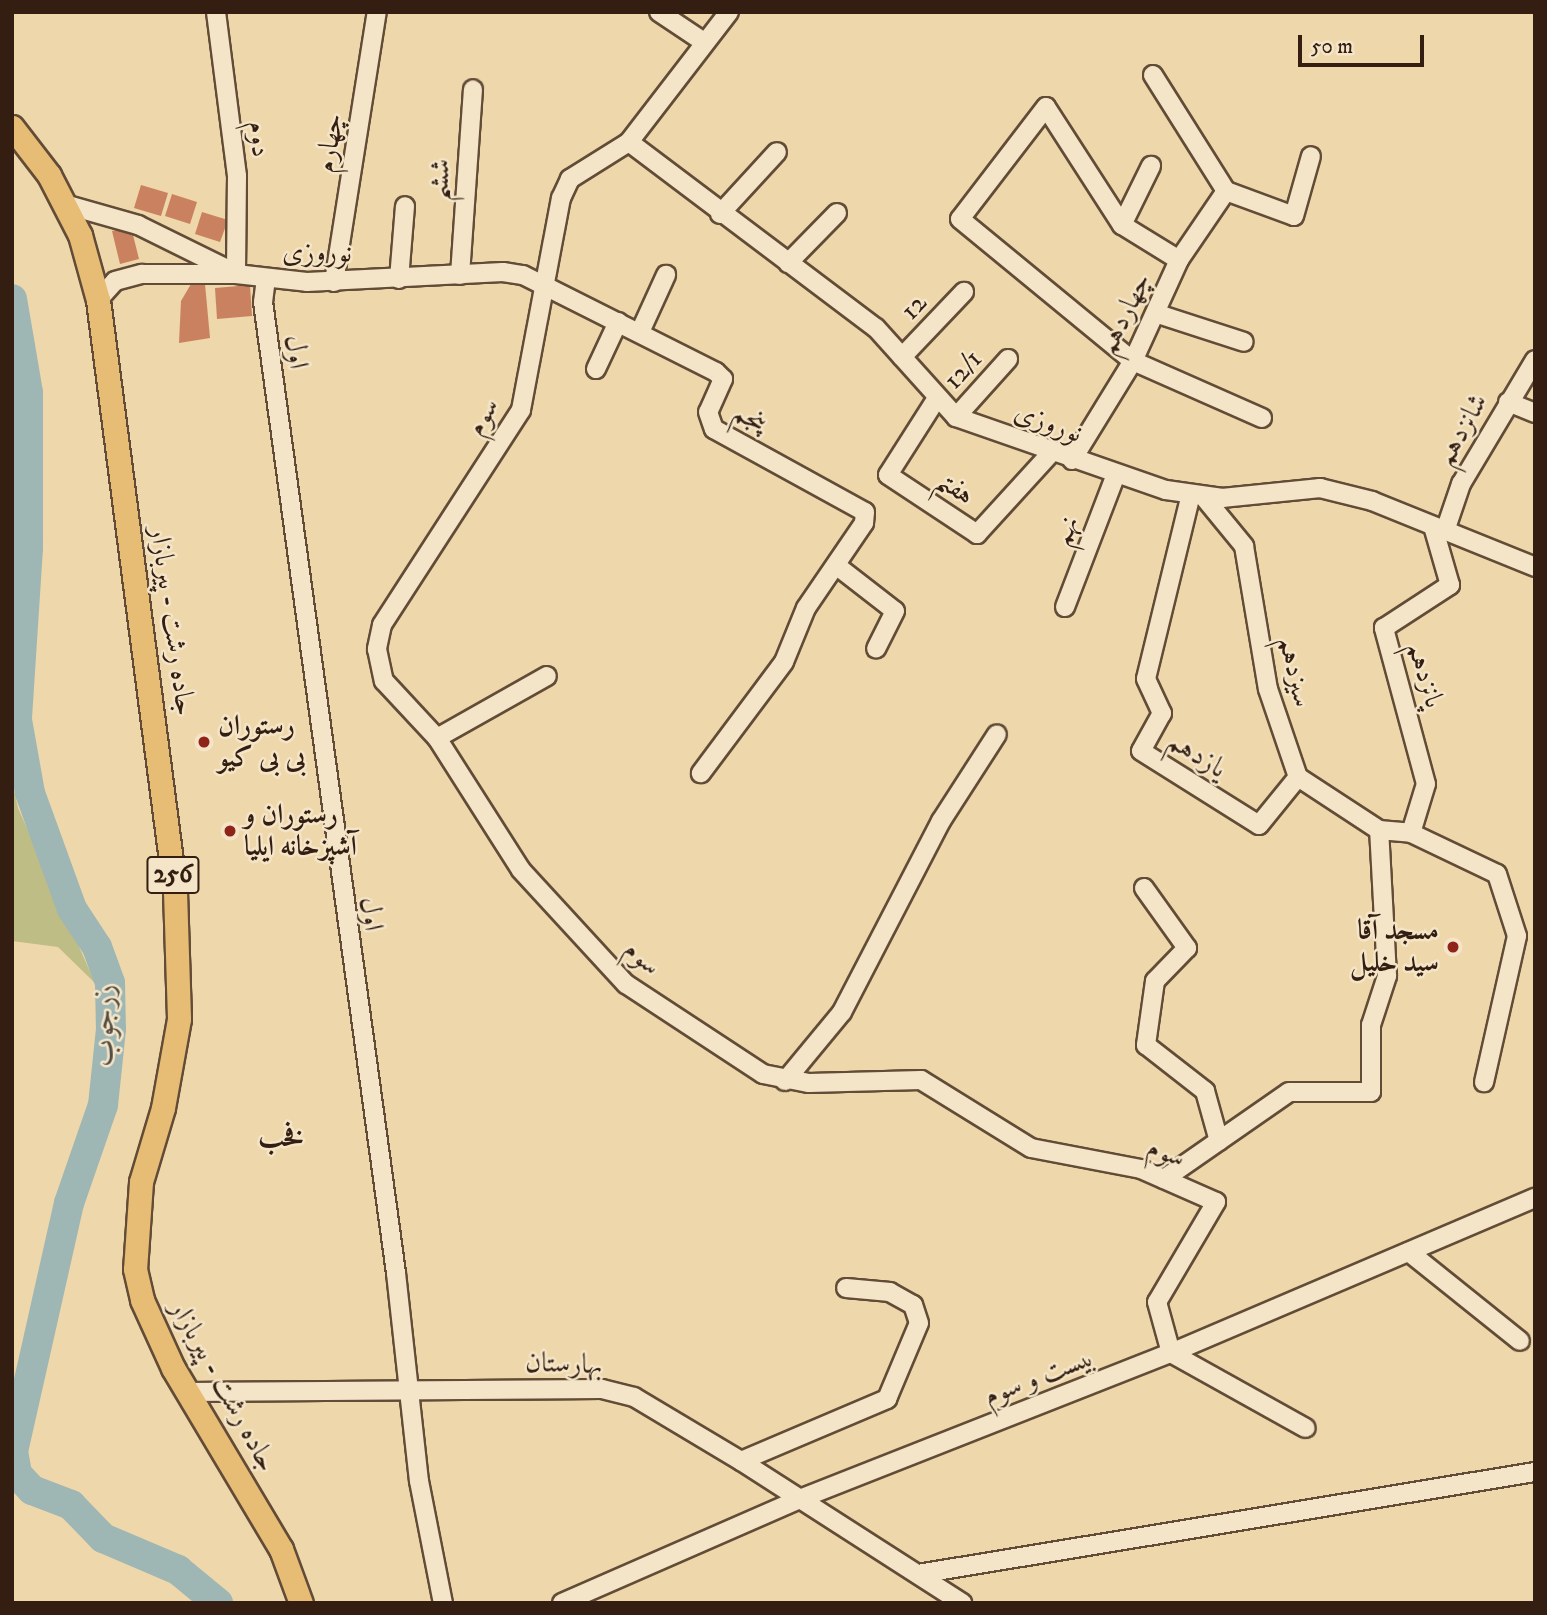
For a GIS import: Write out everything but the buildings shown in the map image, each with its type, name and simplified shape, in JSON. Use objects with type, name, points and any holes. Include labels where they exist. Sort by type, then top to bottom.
[{"type":"main road","name":"جاده رشت - پیربازار","points":[[12,127],[64,204],[80,235],[98,300],[162,768],[181,969],[174,1059],[136,1214],[135,1269],[142,1300],[188,1392],[281,1549],[301,1603]]},
{"type":"street","name":"دوم","points":[[216,12],[237,176],[236,274]]},
{"type":"street","name":"چهارم","points":[[334,282],[377,12]]},
{"type":"street","points":[[659,12],[704,42]]},
{"type":"street","points":[[629,142],[729,12]]},
{"type":"street","points":[[1153,75],[1226,191],[1294,216],[1311,156]]},
{"type":"street","name":"ششم","points":[[460,275],[473,89]]},
{"type":"street","points":[[1179,260],[1122,225],[1046,107],[960,219],[1133,361],[1262,418]]},
{"type":"street","name":"نوروزی","points":[[629,142],[720,214],[876,328],[956,417],[1072,460],[1197,495],[1320,488],[1371,501],[1535,567]]},
{"type":"street","name":"سوم","points":[[629,142],[570,179],[561,198],[541,288],[521,410],[382,625],[377,649],[384,681],[437,738],[521,870],[626,984],[763,1074],[785,1081],[921,1080],[1031,1148],[1141,1169],[1216,1202],[1157,1302],[1171,1353]]},
{"type":"street","points":[[720,214],[777,152]]},
{"type":"street","points":[[1122,225],[1151,166]]},
{"type":"street","name":"چهاردهم","points":[[1072,460],[1133,361],[1158,314],[1179,260],[1226,191]]},
{"type":"street","points":[[64,204],[138,225],[236,274]]},
{"type":"street","points":[[399,279],[405,206]]},
{"type":"street","points":[[788,263],[837,213]]},
{"type":"street","name":"نوروزی","points":[[98,300],[115,281],[142,274],[236,274],[334,282],[503,272],[523,275],[541,288]]},
{"type":"street","points":[[640,332],[666,275]]},
{"type":"street","name":"اول","points":[[266,278],[265,316],[407,1389],[443,1603]]},
{"type":"street","name":"پنجم","points":[[541,288],[640,332],[723,379],[708,412],[714,429],[858,505],[864,523],[837,566]]},
{"type":"street","name":"12","points":[[902,357],[964,292]]},
{"type":"street","points":[[1158,314],[1244,342]]},
{"type":"street","points":[[596,369],[618,322]]},
{"type":"street","name":"12/1","points":[[956,417],[1008,359]]},
{"type":"street","name":"شانزدهم","points":[[1439,528],[1461,484],[1535,360]]},
{"type":"street","name":"هفتم","points":[[937,398],[888,475],[977,534],[1051,453]]},
{"type":"street","points":[[1508,402],[1535,413]]},
{"type":"street","name":"نهم","points":[[1065,607],[1116,474]]},
{"type":"street","name":"یازدهم","points":[[1197,495],[1146,679],[1162,713],[1141,751],[1259,825],[1298,777]]},
{"type":"street","name":"سیزدهم","points":[[1197,495],[1244,546],[1268,689],[1298,777]]},
{"type":"street","name":"پانزدهم","points":[[1411,833],[1426,784],[1384,628],[1450,585],[1439,528]]},
{"type":"street","points":[[701,773],[784,662],[806,608],[837,566],[895,611],[876,649]]},
{"type":"street","points":[[437,738],[547,676]]},
{"type":"street","points":[[785,1081],[842,1012],[941,821],[997,734]]},
{"type":"street","points":[[1298,777],[1379,830],[1411,833],[1497,874],[1517,936],[1484,1082]]},
{"type":"street","points":[[1164,1179],[1289,1092],[1371,1092],[1371,1025],[1387,976],[1379,830]]},
{"type":"street","points":[[1144,888],[1187,948],[1155,981],[1146,1045],[1205,1091],[1219,1141]]},
{"type":"street","points":[[1517,936],[1535,943]]},
{"type":"street","name":"بیست و سوم","points":[[562,1603],[802,1498],[1171,1353],[1535,1198]]},
{"type":"street","points":[[1409,1252],[1520,1341]]},
{"type":"street","points":[[741,1461],[887,1399],[919,1323],[913,1305],[890,1292],[846,1288]]},
{"type":"street","points":[[1171,1353],[1306,1427]]},
{"type":"street","name":"بهارستان","points":[[188,1392],[602,1389],[634,1397],[802,1498],[962,1603]]},
{"type":"street","points":[[918,1574],[1535,1472]]},
{"type":"shaded area","points":[[12,393],[18,536],[12,592]]},
{"type":"shaded area","points":[[12,782],[18,808],[95,983],[58,947],[12,941]]},
{"type":"waterway","name":"زرجوب","points":[[12,299],[28,393],[28,548],[17,720],[30,793],[72,909],[97,947],[110,983],[111,1029],[103,1105],[69,1203],[13,1451],[17,1474],[32,1490],[71,1505],[103,1538],[178,1570],[218,1603]]},
{"type":"place","name":"رستوران بی بی کیو","points":[[204,742]]},
{"type":"place","name":"رستوران و آشپزخانه ایلیا","points":[[230,831]]},
{"type":"place","name":"مسجد آقا سید خلیل","points":[[1453,947]]},
{"type":"district","name":"فخب","points":[[281,1138]]}]
